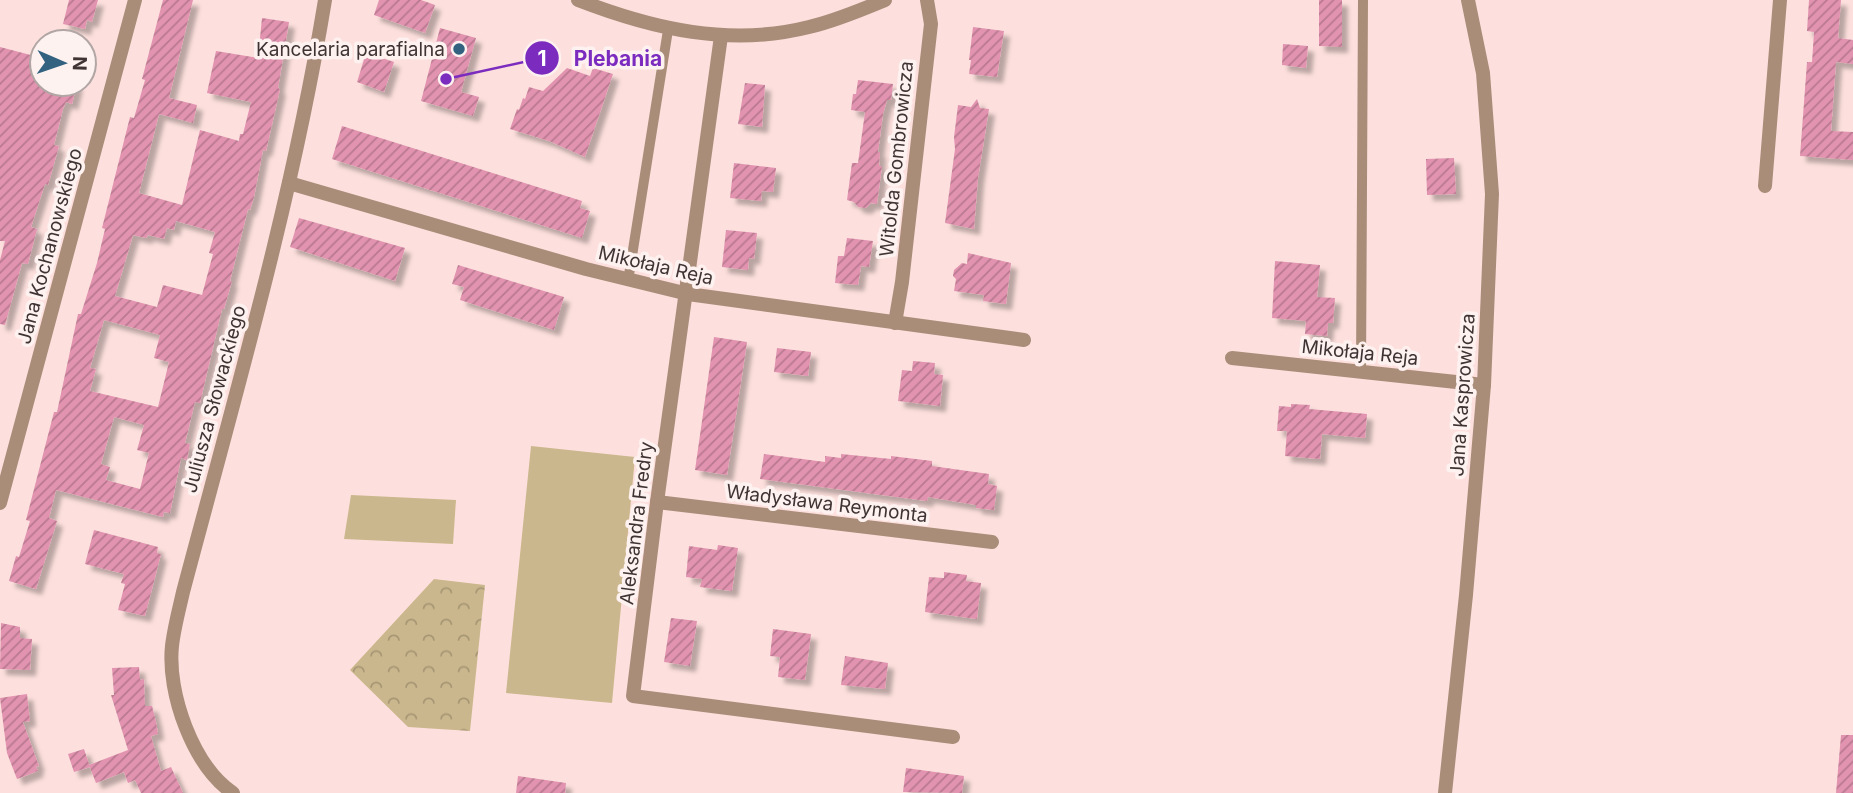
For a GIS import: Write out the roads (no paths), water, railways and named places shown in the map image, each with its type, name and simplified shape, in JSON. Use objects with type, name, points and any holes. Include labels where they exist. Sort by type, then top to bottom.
[{"type":"street","name":"Jana Kochanowskiego","points":[[0,503],[135,0]]},
{"type":"street","name":"Juliusza Słowackiego","points":[[229,792],[204,764],[189,735],[173,676],[172,648],[183,593],[274,249],[325,0]]},
{"type":"street","points":[[578,0],[668,30],[721,36],[766,35],[809,27],[886,0]]},
{"type":"street","name":"Witolda Gombrowicza","points":[[895,323],[931,24],[927,0]]},
{"type":"street","name":"Jana Kasprowicza","points":[[1445,793],[1466,595],[1484,384],[1492,194],[1483,73],[1468,0]]},
{"type":"street","points":[[1765,186],[1780,0]]},
{"type":"street","name":"Aleksandra Fredry","points":[[721,36],[688,294],[657,502],[634,696],[953,737]]},
{"type":"street","name":"Mikołaja Reja","points":[[289,183],[628,281],[688,294],[1024,340]]},
{"type":"street","name":"Mikołaja Reja","points":[[1232,358],[1484,384]]},
{"type":"street","name":"Władysława Reymonta","points":[[657,502],[992,542]]},
{"type":"lane","points":[[1361,372],[1363,0]]},
{"type":"lane","points":[[628,281],[668,30]]},
{"type":"place","name":"Kancelaria parafialna","points":[[459,49]]},
{"type":"place","name":"Plebania","points":[[446,79]]}]
